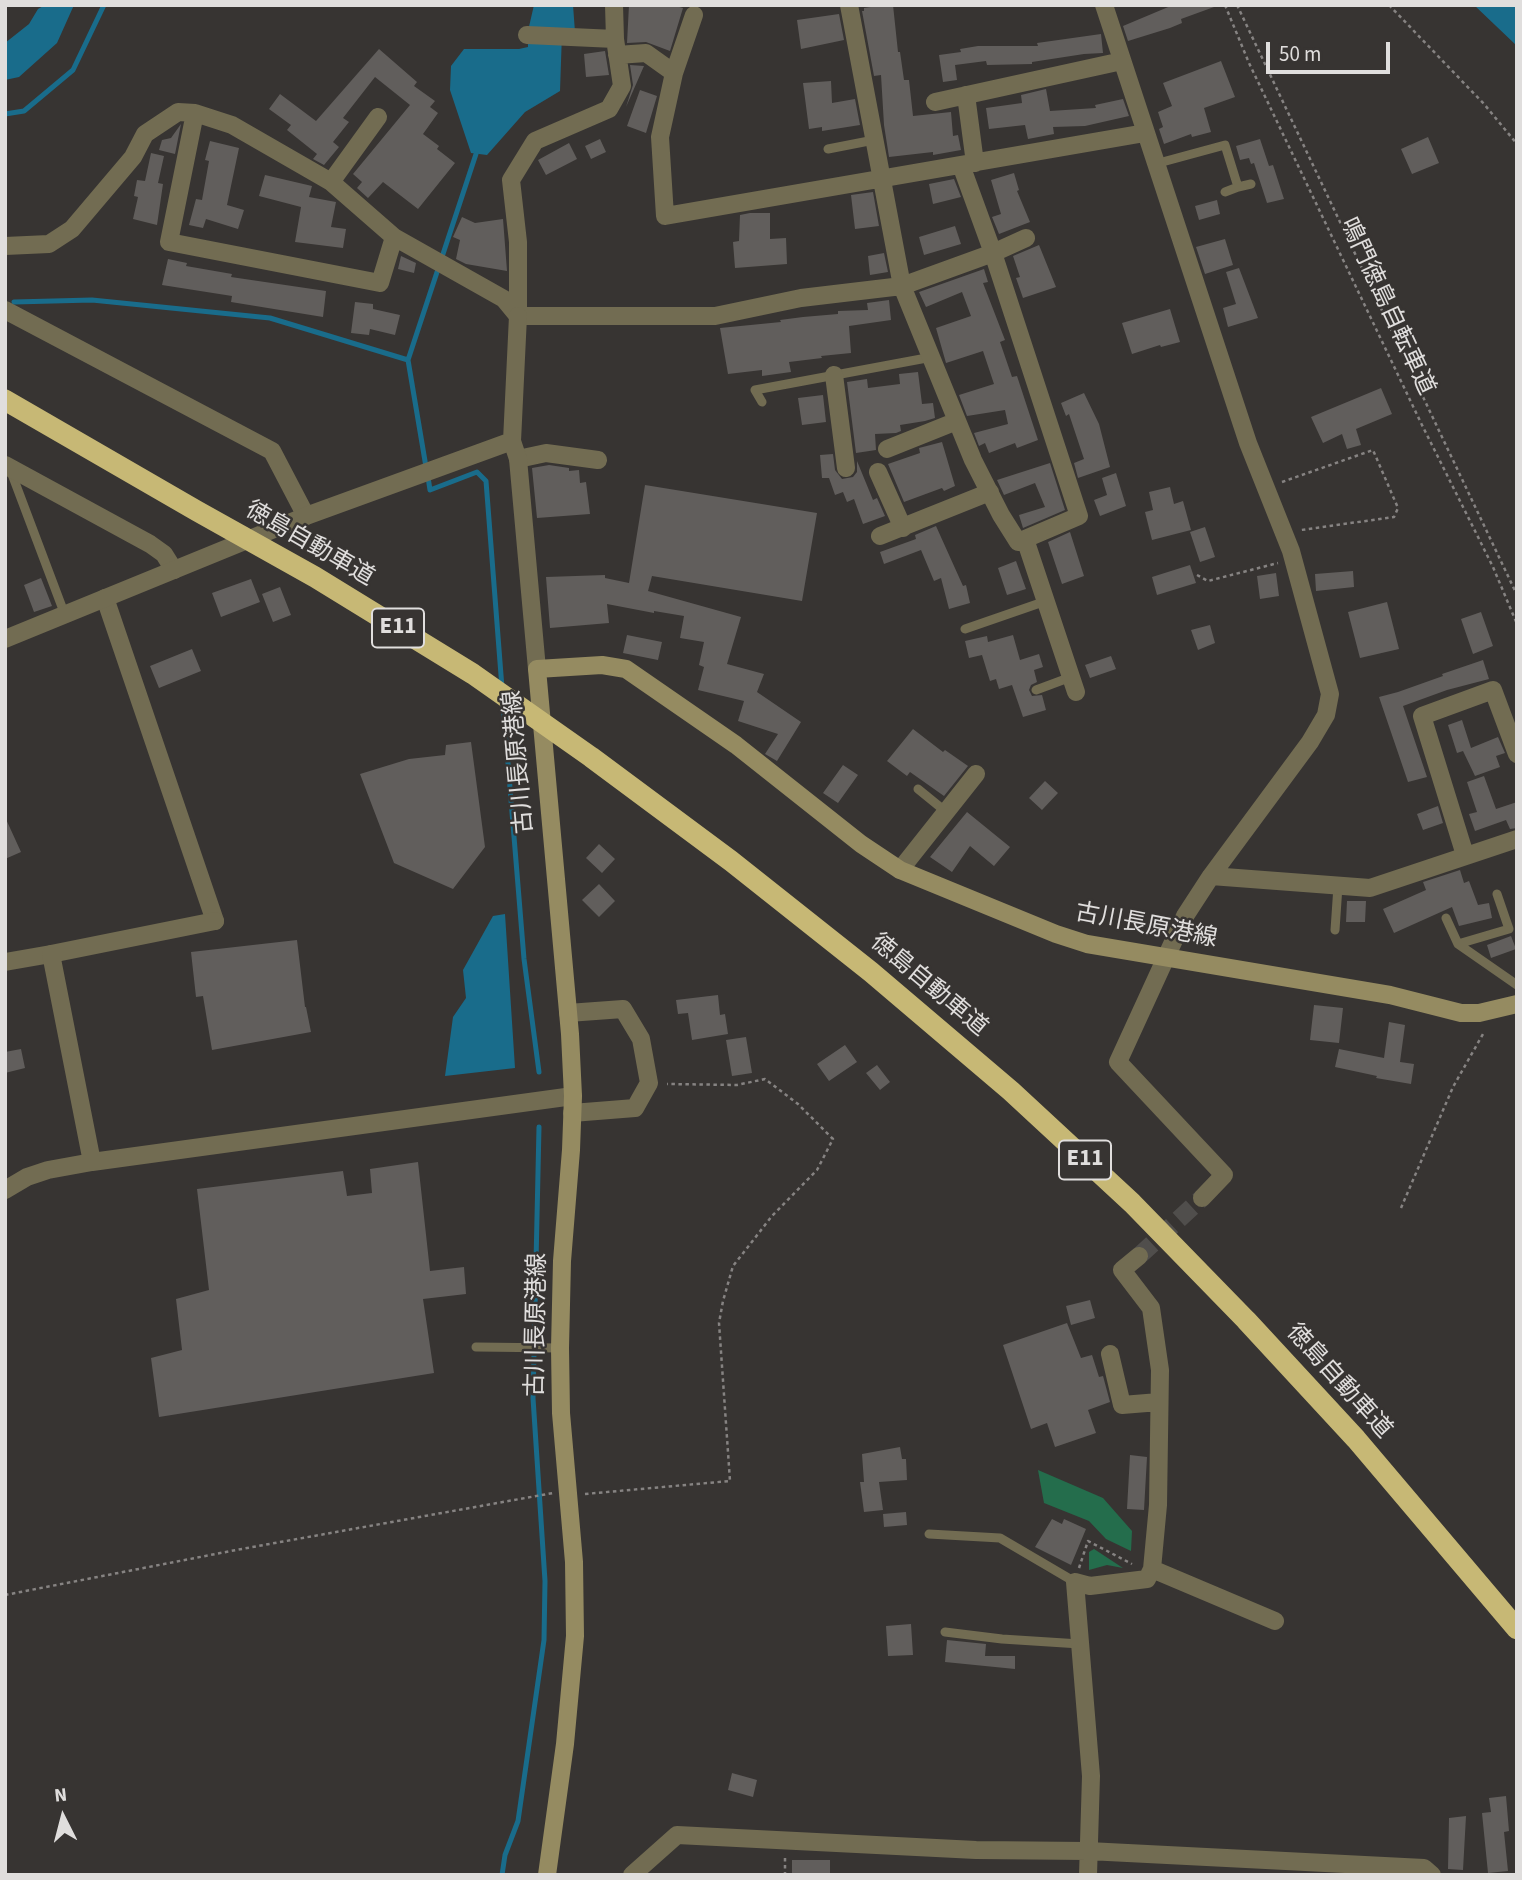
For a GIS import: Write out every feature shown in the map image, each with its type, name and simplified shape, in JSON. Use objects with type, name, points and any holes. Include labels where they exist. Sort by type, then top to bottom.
[{"type":"highway","name":"徳島自動車道","points":[[5,400],[315,577],[462,667],[731,860],[871,972],[1011,1091],[1122,1194],[1246,1320],[1356,1439],[1517,1629]]},
{"type":"highway","name":"徳島自動車道","points":[[5,415],[197,512]]},
{"type":"main road","name":"古川長原港線","points":[[547,1875],[565,1744],[575,1636],[574,1562],[561,1413],[552,1348],[562,1261],[572,1105],[568,1013],[537,669],[601,665],[626,670],[736,745],[861,844],[900,870],[1056,934],[1087,944],[1390,995],[1461,1013],[1479,1013],[1517,1004]]},
{"type":"street","points":[[537,669],[515,450],[518,242],[511,180],[535,141],[609,109],[622,86],[616,47],[614,5]]},
{"type":"street","points":[[849,5],[902,286],[973,460],[1018,542],[1079,516],[993,253],[968,164],[967,95]]},
{"type":"street","points":[[1104,5],[1248,443],[1293,559],[1330,694],[1326,715],[1310,742],[1211,876],[1185,916],[1118,1062],[1224,1175],[1202,1198]]},
{"type":"street","points":[[694,15],[674,73],[660,137],[665,216],[1145,133]]},
{"type":"street","points":[[527,35],[576,38],[646,53],[674,73]]},
{"type":"street","points":[[935,102],[1122,61]]},
{"type":"street","points":[[5,246],[49,244],[72,229],[133,157],[145,134],[178,112],[195,113],[232,125],[331,182],[394,237],[504,299],[517,316]]},
{"type":"street","points":[[195,113],[169,242],[380,283],[394,237]]},
{"type":"street","points":[[331,182],[378,117]]},
{"type":"street","points":[[517,316],[715,316],[801,298],[902,286],[1026,239]]},
{"type":"street","points":[[9,317],[272,450],[306,516]]},
{"type":"street","points":[[834,375],[846,468]]},
{"type":"street","points":[[887,449],[957,421]]},
{"type":"street","points":[[5,639],[306,516],[428,472],[515,450],[598,460]]},
{"type":"street","points":[[7,466],[150,544],[164,554],[174,570]]},
{"type":"street","points":[[878,472],[903,527]]},
{"type":"street","points":[[880,536],[990,492]]},
{"type":"street","points":[[1025,539],[1074,684]]},
{"type":"street","points":[[5,962],[215,921],[105,598]]},
{"type":"street","points":[[1465,855],[1422,716],[1493,691],[1517,754]]},
{"type":"street","points":[[900,870],[976,774]]},
{"type":"street","points":[[1211,876],[1370,888],[1517,839]]},
{"type":"street","points":[[51,954],[92,1161]]},
{"type":"street","points":[[5,1190],[27,1177],[48,1170],[92,1161],[572,1105],[635,1108],[649,1083],[641,1039],[623,1009],[568,1013]]},
{"type":"street","points":[[1088,1875],[1091,1776],[1075,1582],[1090,1586],[1147,1579],[1151,1571],[1158,1505],[1160,1370],[1151,1308],[1122,1270],[1139,1256]]},
{"type":"street","points":[[1110,1354],[1122,1405],[1159,1402]]},
{"type":"street","points":[[1151,1571],[1275,1621]]},
{"type":"street","points":[[632,1875],[677,1835],[976,1850],[1088,1851],[1424,1868],[1432,1875]]},
{"type":"lane","points":[[828,149],[875,139]]},
{"type":"lane","points":[[1155,164],[1225,145],[1238,187]]},
{"type":"lane","points":[[1225,192],[1251,184]]},
{"type":"lane","points":[[762,402],[755,390],[932,357]]},
{"type":"lane","points":[[7,466],[65,614]]},
{"type":"lane","points":[[965,629],[1046,601]]},
{"type":"lane","points":[[1036,690],[1074,684]]},
{"type":"lane","points":[[918,789],[945,811]]},
{"type":"lane","points":[[1335,930],[1338,886]]},
{"type":"lane","points":[[1458,944],[1509,929],[1497,894]]},
{"type":"lane","points":[[1446,918],[1458,944],[1517,985]]},
{"type":"lane","points":[[476,1347],[552,1348]]},
{"type":"lane","points":[[929,1534],[1000,1538],[1075,1582]]},
{"type":"lane","points":[[944,1632],[1080,1644]]},
{"type":"path","points":[[1226,7],[1235,5],[1517,595]]},
{"type":"path","points":[[1389,5],[1484,104],[1517,144]]},
{"type":"path","name":"鳴門徳島自転車道","points":[[1226,7],[1249,63],[1493,567],[1517,624]]},
{"type":"path","points":[[1266,488],[1373,450],[1398,508],[1394,517],[1283,533]]},
{"type":"path","points":[[1197,575],[1208,581],[1293,559]]},
{"type":"path","points":[[1401,1208],[1454,1087],[1483,1034],[1479,1013]]},
{"type":"path","points":[[567,1495],[730,1481],[719,1323],[733,1266],[772,1216],[817,1170],[833,1139],[798,1104],[765,1079],[727,1086],[649,1083]]},
{"type":"path","points":[[5,1595],[236,1549],[545,1494]]},
{"type":"path","points":[[1075,1582],[1088,1541],[1151,1571]]},
{"type":"green space","points":[[1038,1470],[1103,1498],[1132,1531],[1131,1551],[1106,1539],[1089,1521],[1044,1503]]},
{"type":"green space","points":[[1094,1549],[1123,1568],[1107,1565],[1089,1570],[1089,1552]]},
{"type":"water","points":[[45,5],[74,5],[57,43],[19,77],[5,80],[5,43],[29,24],[38,9]]},
{"type":"water","points":[[534,5],[573,5],[575,32],[562,33],[560,91],[525,112],[487,155],[471,153],[450,90],[451,66],[464,49],[528,47],[528,31]]},
{"type":"water","points":[[1474,5],[1517,5],[1517,46]]},
{"type":"water","points":[[505,914],[515,1068],[445,1076],[453,1017],[466,998],[463,970],[493,916]]},
{"type":"building","points":[[629,5],[672,5],[683,8],[670,51],[646,42],[627,43]]},
{"type":"building","points":[[893,5],[898,52],[904,80],[909,80],[913,116],[951,112],[953,136],[958,135],[961,150],[933,155],[933,152],[889,157],[881,75],[874,76],[862,11],[864,8]]},
{"type":"building","points":[[1173,5],[1214,7],[1181,19],[1182,23],[1170,28],[1128,41],[1123,26]]},
{"type":"building","points":[[839,14],[844,40],[801,49],[797,20]]},
{"type":"building","points":[[1101,34],[1103,53],[1032,64],[987,65],[986,61],[955,65],[957,80],[943,82],[939,55],[978,46],[1038,46],[1037,43]]},
{"type":"building","points":[[379,49],[417,82],[414,86],[435,101],[430,107],[438,113],[423,134],[455,163],[418,209],[383,182],[368,198],[357,188],[362,182],[353,174],[410,105],[375,77],[343,118],[349,122],[333,142],[339,147],[324,165],[313,159],[317,154],[287,130],[291,125],[269,109],[280,94],[316,121]]},
{"type":"building","points":[[605,51],[609,75],[586,77],[584,54]]},
{"type":"building","points":[[1221,61],[1235,97],[1204,108],[1211,132],[1192,137],[1191,134],[1164,144],[1159,129],[1163,127],[1158,112],[1172,106],[1163,83]]},
{"type":"building","points":[[630,65],[644,66],[626,107],[633,85]]},
{"type":"building","points":[[831,81],[832,103],[855,99],[860,125],[822,131],[822,127],[809,129],[803,83]]},
{"type":"building","points":[[1046,89],[1050,111],[1096,108],[1095,105],[1123,99],[1129,116],[1085,126],[1053,127],[1054,134],[1028,139],[1025,125],[989,129],[986,108],[1022,103],[1021,95]]},
{"type":"building","points":[[640,90],[657,96],[646,133],[627,126]]},
{"type":"building","points":[[181,124],[175,154],[159,150],[162,140],[171,138]]},
{"type":"building","points":[[1428,137],[1439,163],[1412,174],[1401,149]]},
{"type":"building","points":[[600,139],[606,152],[591,159],[585,146]]},
{"type":"building","points":[[1260,139],[1269,166],[1273,165],[1284,199],[1267,203],[1254,163],[1251,164],[1249,158],[1240,160],[1236,146]]},
{"type":"building","points":[[210,141],[239,148],[227,205],[244,210],[238,229],[206,219],[203,228],[189,225],[196,199],[202,200],[209,161],[205,160]]},
{"type":"building","points":[[569,143],[577,159],[546,175],[538,160]]},
{"type":"building","points":[[151,153],[164,156],[158,183],[163,184],[157,225],[133,219],[138,197],[134,196],[137,180],[145,181]]},
{"type":"building","points":[[1014,173],[1019,190],[1017,191],[1030,222],[999,234],[992,217],[1001,214],[991,180]]},
{"type":"building","points":[[265,175],[312,186],[309,197],[336,202],[331,227],[346,229],[343,248],[295,242],[301,207],[259,196]]},
{"type":"building","points":[[954,179],[961,197],[933,204],[929,184]]},
{"type":"building","points":[[873,192],[879,226],[855,229],[851,195]]},
{"type":"building","points":[[1217,200],[1220,214],[1199,220],[1195,206]]},
{"type":"building","points":[[770,213],[770,239],[786,238],[787,264],[735,268],[733,242],[739,241],[740,215]]},
{"type":"building","points":[[462,217],[475,223],[503,219],[507,271],[466,264],[456,259],[460,240],[453,237]]},
{"type":"building","points":[[955,226],[961,244],[924,255],[919,237]]},
{"type":"building","points":[[1225,239],[1233,265],[1205,274],[1196,247]]},
{"type":"building","points":[[1039,245],[1056,287],[1023,298],[1016,278],[1020,277],[1013,256]]},
{"type":"building","points":[[884,253],[888,272],[870,275],[868,256]]},
{"type":"building","points":[[401,256],[416,263],[414,273],[398,269]]},
{"type":"building","points":[[168,259],[187,263],[186,266],[232,274],[231,277],[326,291],[323,317],[231,302],[232,296],[162,285]]},
{"type":"building","points":[[1239,268],[1258,318],[1228,327],[1223,308],[1236,304],[1226,272]]},
{"type":"building","points":[[984,269],[988,282],[983,283],[1005,340],[1000,342],[1012,377],[1017,376],[1038,440],[1017,448],[1015,443],[989,453],[985,443],[979,446],[974,433],[1008,424],[1005,410],[967,416],[959,395],[994,384],[983,351],[946,363],[936,328],[971,316],[962,292],[926,307],[919,292]]},
{"type":"building","points":[[889,300],[891,320],[849,326],[851,353],[789,362],[791,372],[762,376],[762,370],[728,374],[720,328],[838,314],[838,311],[868,310],[867,303]]},
{"type":"building","points":[[355,302],[373,304],[373,309],[400,315],[395,335],[370,329],[369,335],[351,333]]},
{"type":"building","points":[[1170,309],[1180,342],[1132,354],[1122,323]]},
{"type":"building","points":[[918,372],[922,404],[933,403],[935,418],[900,425],[901,431],[896,433],[875,434],[876,450],[856,453],[847,382],[867,379],[868,388],[900,384],[899,374]]},
{"type":"building","points":[[1381,388],[1392,414],[1356,429],[1361,445],[1347,449],[1342,434],[1323,443],[1311,417]]},
{"type":"building","points":[[1084,393],[1099,424],[1110,467],[1078,478],[1074,463],[1084,459],[1069,414],[1066,416],[1061,403]]},
{"type":"building","points":[[823,395],[826,422],[802,425],[798,398]]},
{"type":"building","points":[[942,442],[955,486],[904,502],[888,464],[920,453],[919,448]]},
{"type":"building","points":[[833,454],[835,470],[842,479],[853,477],[857,472],[857,461],[873,500],[877,498],[885,516],[863,524],[854,499],[847,502],[843,492],[835,495],[829,478],[822,478],[820,455]]},
{"type":"building","points":[[1050,463],[1065,510],[1023,528],[1019,515],[1045,507],[1035,483],[1004,495],[997,480]]},
{"type":"building","points":[[549,465],[569,468],[569,471],[579,470],[580,483],[586,482],[590,514],[537,518],[532,468]]},
{"type":"building","points":[[1116,473],[1126,506],[1100,516],[1094,500],[1107,495],[1102,478]]},
{"type":"building","points":[[645,485],[817,513],[802,601],[652,576],[648,591],[741,617],[727,664],[764,674],[757,692],[801,722],[777,761],[765,754],[778,734],[738,721],[744,701],[698,690],[704,667],[699,665],[704,642],[680,638],[684,616],[607,604],[609,623],[550,628],[546,577],[605,575],[605,578],[629,583]]},
{"type":"building","points":[[1170,487],[1174,504],[1183,501],[1191,530],[1152,540],[1145,512],[1153,510],[1149,492]]},
{"type":"building","points":[[936,526],[963,586],[966,585],[970,603],[949,609],[941,578],[934,581],[921,550],[884,564],[880,552],[916,539],[915,535]]},
{"type":"building","points":[[1205,527],[1215,557],[1200,562],[1190,532]]},
{"type":"building","points":[[1070,532],[1084,576],[1062,584],[1048,542]]},
{"type":"building","points":[[1016,561],[1026,589],[1007,595],[998,568]]},
{"type":"building","points":[[1190,565],[1196,583],[1157,595],[1152,577]]},
{"type":"building","points":[[1353,571],[1354,587],[1316,591],[1315,574]]},
{"type":"building","points":[[1276,573],[1279,596],[1260,599],[1257,576]]},
{"type":"building","points":[[41,578],[52,606],[34,612],[24,585]]},
{"type":"building","points":[[251,579],[260,602],[221,617],[212,593]]},
{"type":"building","points":[[280,587],[291,615],[273,622],[262,594]]},
{"type":"building","points":[[1387,602],[1399,649],[1360,658],[1348,612]]},
{"type":"building","points":[[1481,612],[1493,646],[1473,654],[1461,619]]},
{"type":"building","points":[[1210,625],[1215,643],[1198,650],[1191,630]]},
{"type":"building","points":[[627,635],[662,642],[658,660],[623,653]]},
{"type":"building","points":[[1013,635],[1020,660],[1039,654],[1043,667],[1034,670],[1037,682],[1031,685],[1029,690],[1032,696],[1042,695],[1046,710],[1023,717],[1012,685],[999,689],[996,679],[990,681],[982,655],[969,658],[965,641],[987,636],[988,642]]},
{"type":"building","points":[[192,649],[201,671],[159,688],[150,666]]},
{"type":"building","points":[[1111,656],[1116,669],[1090,678],[1085,665]]},
{"type":"building","points":[[1483,660],[1489,679],[1403,706],[1427,777],[1408,782],[1379,697]]},
{"type":"building","points":[[1462,720],[1471,748],[1498,737],[1505,753],[1496,756],[1500,767],[1475,776],[1463,751],[1457,753],[1448,725]]},
{"type":"building","points":[[913,729],[943,752],[945,750],[968,766],[944,796],[910,772],[907,776],[887,761]]},
{"type":"building","points":[[471,742],[485,847],[453,889],[394,863],[360,774],[409,759],[445,755],[446,745]]},
{"type":"building","points":[[843,765],[858,775],[838,803],[823,793]]},
{"type":"building","points":[[1484,776],[1496,809],[1517,802],[1517,828],[1510,829],[1506,820],[1475,831],[1469,814],[1477,812],[1467,782]]},
{"type":"building","points":[[1045,781],[1058,793],[1042,810],[1029,798]]},
{"type":"building","points":[[1438,806],[1443,823],[1423,830],[1417,814]]},
{"type":"building","points":[[967,812],[1010,847],[994,866],[970,846],[952,872],[930,857]]},
{"type":"building","points":[[5,817],[21,852],[5,859]]},
{"type":"building","points":[[599,844],[615,859],[602,873],[586,858]]},
{"type":"building","points":[[1460,870],[1464,883],[1469,881],[1478,905],[1489,903],[1492,918],[1459,926],[1452,907],[1394,933],[1383,909],[1426,890],[1423,882]]},
{"type":"building","points":[[599,884],[615,901],[599,917],[582,900]]},
{"type":"building","points":[[1347,901],[1366,901],[1365,922],[1346,922]]},
{"type":"building","points":[[1511,936],[1516,949],[1491,958],[1487,945]]},
{"type":"building","points":[[297,940],[305,1007],[311,1032],[212,1050],[203,996],[196,997],[191,952]]},
{"type":"building","points":[[718,995],[720,1015],[725,1014],[728,1034],[692,1040],[688,1013],[678,1014],[676,1000]]},
{"type":"building","points":[[1314,1005],[1343,1008],[1339,1043],[1310,1040]]},
{"type":"building","points":[[1389,1022],[1405,1025],[1400,1062],[1414,1064],[1411,1084],[1335,1067],[1339,1049],[1384,1058]]},
{"type":"building","points":[[746,1037],[752,1073],[732,1076],[726,1040]]},
{"type":"building","points":[[845,1045],[857,1062],[829,1081],[817,1064]]},
{"type":"building","points":[[21,1049],[25,1068],[5,1073],[5,1052]]},
{"type":"building","points":[[877,1065],[890,1082],[880,1090],[866,1073]]},
{"type":"building","points":[[418,1162],[430,1271],[464,1267],[466,1294],[423,1299],[434,1373],[159,1417],[151,1358],[182,1350],[176,1299],[209,1290],[197,1189],[343,1171],[347,1196],[372,1193],[370,1169]]},
{"type":"building","points":[[1090,1300],[1095,1318],[1071,1325],[1066,1306]]},
{"type":"building","points":[[1067,1323],[1081,1358],[1092,1355],[1099,1377],[1103,1376],[1110,1402],[1088,1410],[1096,1433],[1055,1447],[1047,1423],[1031,1429],[1003,1345]]},
{"type":"building","points":[[900,1447],[902,1459],[906,1459],[907,1480],[879,1482],[883,1510],[864,1512],[860,1482],[864,1482],[862,1454]]},
{"type":"building","points":[[1130,1455],[1147,1457],[1144,1510],[1127,1509]]},
{"type":"building","points":[[906,1512],[907,1525],[884,1527],[883,1514]]},
{"type":"building","points":[[1052,1519],[1062,1524],[1064,1519],[1086,1529],[1071,1565],[1035,1547]]},
{"type":"building","points":[[911,1624],[913,1655],[888,1656],[886,1626]]},
{"type":"building","points":[[947,1640],[986,1644],[985,1656],[1015,1656],[1015,1669],[945,1662]]},
{"type":"building","points":[[732,1773],[757,1780],[753,1797],[728,1790]]},
{"type":"building","points":[[1506,1796],[1509,1831],[1504,1832],[1508,1871],[1488,1873],[1482,1813],[1491,1812],[1489,1798]]},
{"type":"building","points":[[1466,1816],[1463,1870],[1448,1869],[1449,1818]]},
{"type":"building","points":[[792,1860],[830,1860],[830,1875],[792,1875]]},
{"type":"waterway","points":[[5,114],[24,111],[73,70],[104,5]]},
{"type":"waterway","points":[[426,467],[408,360],[476,154]]},
{"type":"waterway","points":[[14,302],[92,300],[270,318],[408,360]]},
{"type":"waterway","points":[[428,477],[430,490],[477,472],[486,481],[502,688]]},
{"type":"waterway","points":[[503,702],[524,959],[539,1072]]},
{"type":"waterway","points":[[502,1875],[505,1855],[518,1821],[544,1640],[545,1581],[533,1398],[539,1127]]},
{"type":"tunnel","points":[[1139,1256],[1202,1198]]}]
